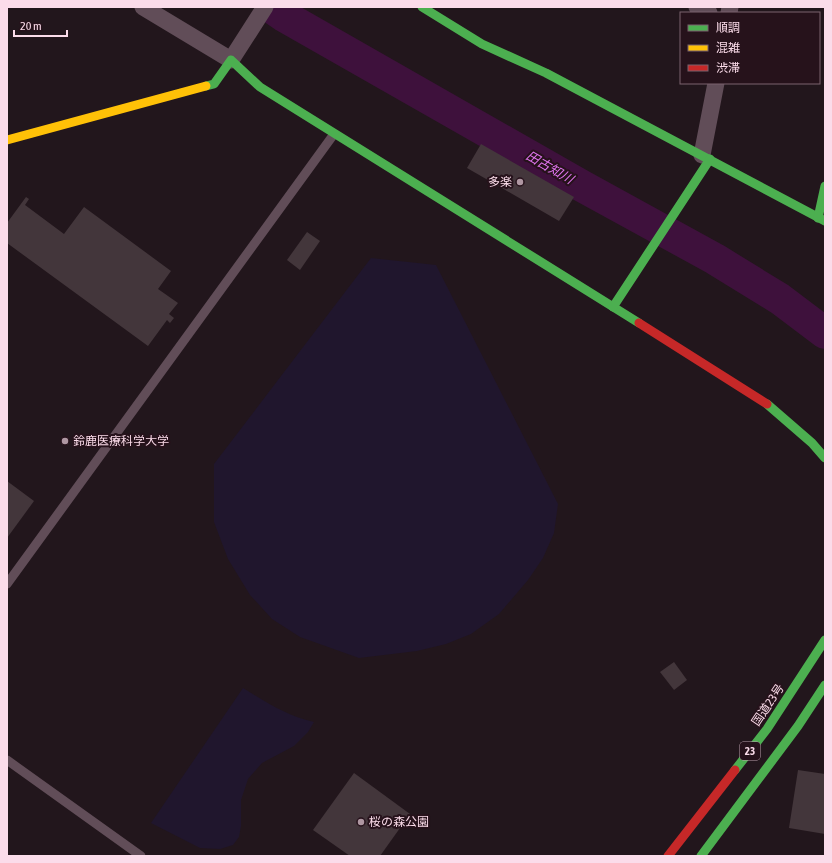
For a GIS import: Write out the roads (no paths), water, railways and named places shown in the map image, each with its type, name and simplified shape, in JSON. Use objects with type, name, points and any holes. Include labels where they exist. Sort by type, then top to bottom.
[{"type":"main road","points":[[422,7],[482,44],[546,73],[822,219],[825,186]]},
{"type":"main road","points":[[7,140],[214,84],[231,60],[260,87],[761,399],[812,442],[825,458]]},
{"type":"main road","points":[[614,307],[668,223],[706,157]]},
{"type":"main road","name":"国道23号","points":[[668,856],[767,729],[825,640]]},
{"type":"main road","name":"23","points":[[701,856],[794,732],[825,685]]},
{"type":"street","points":[[143,7],[231,60],[263,11]]},
{"type":"street","points":[[697,7],[707,12]]},
{"type":"street","points":[[706,157],[716,84]]},
{"type":"lane","points":[[7,584],[334,133]]},
{"type":"lane","points":[[7,760],[141,856]]},
{"type":"waterway","name":"田古知川","points":[[271,7],[284,16],[582,186],[715,259],[780,299],[825,333]]},
{"type":"place","name":"多楽","points":[[520,182]]},
{"type":"place","name":"鈴鹿医療科学大学","points":[[65,441]]},
{"type":"place","name":"桜の森公園","points":[[361,822]]}]
